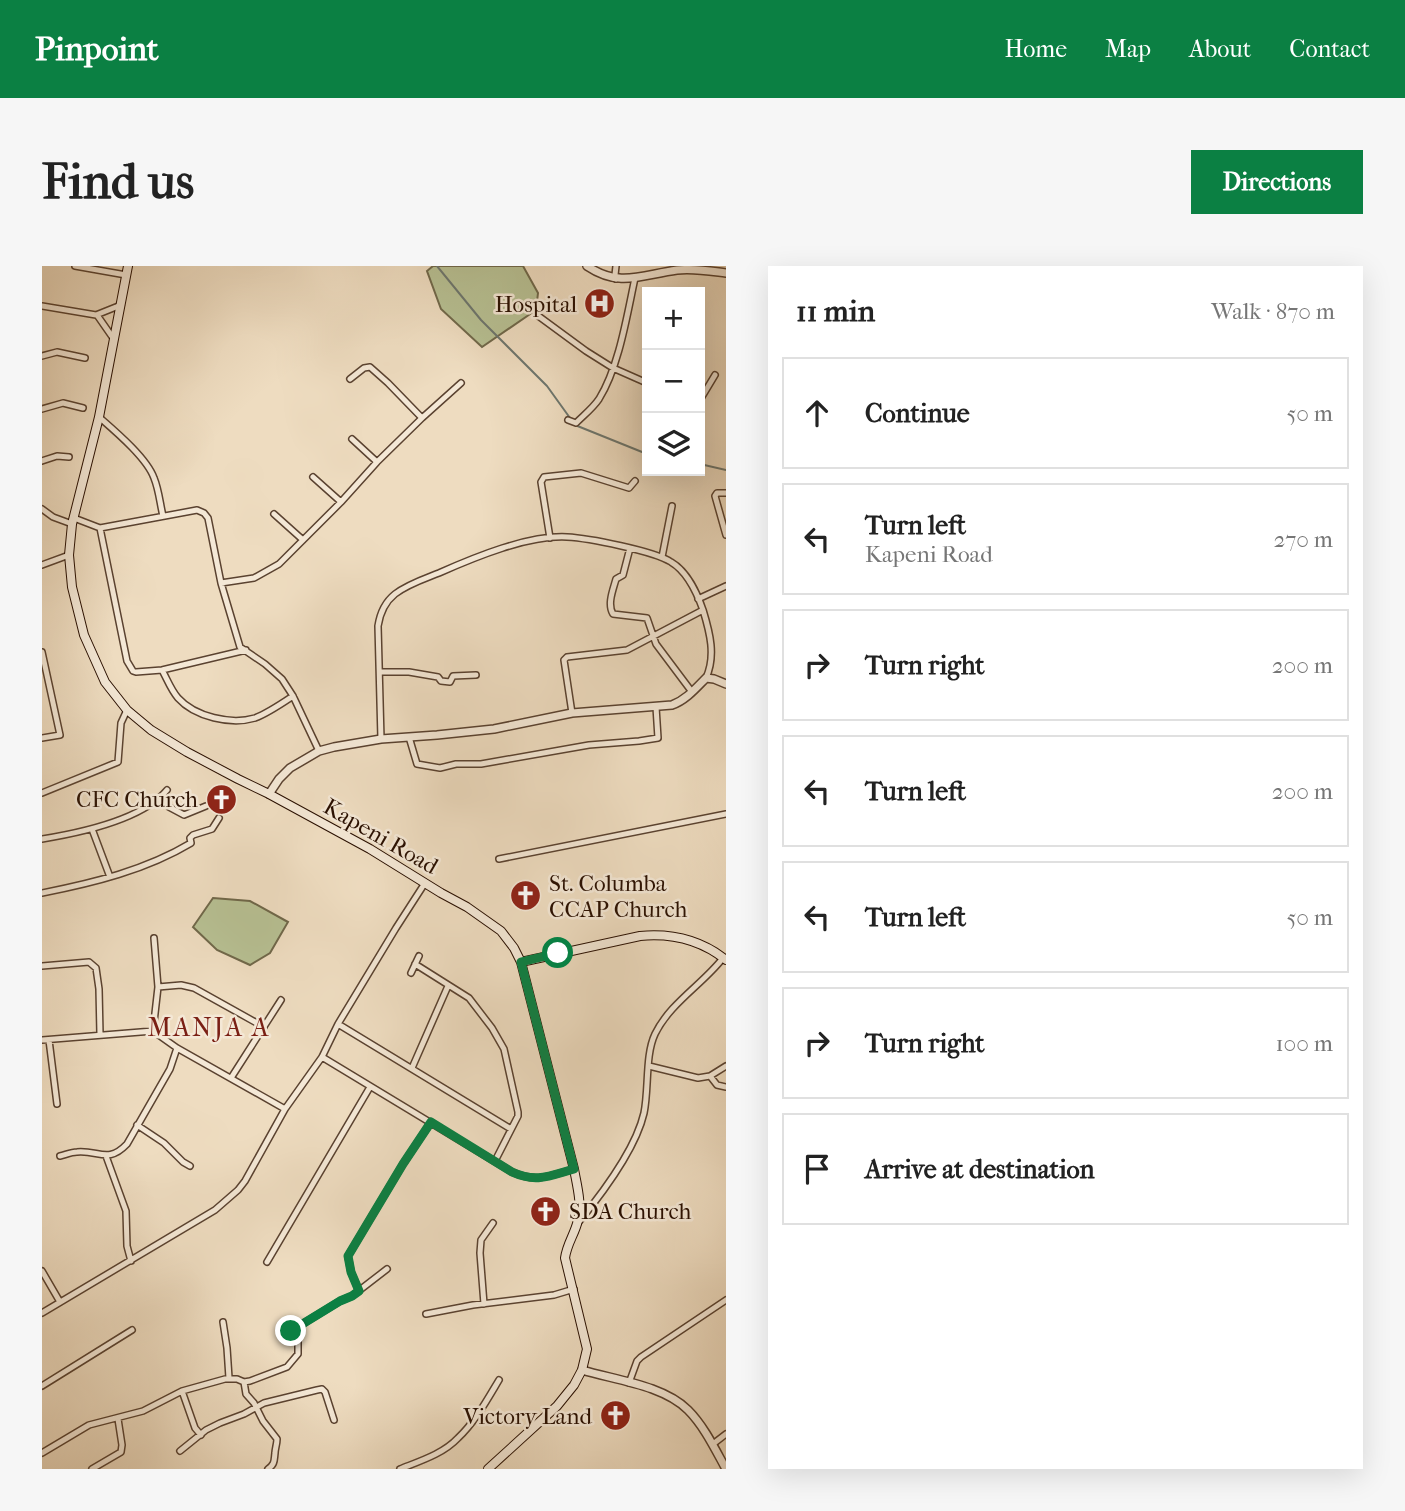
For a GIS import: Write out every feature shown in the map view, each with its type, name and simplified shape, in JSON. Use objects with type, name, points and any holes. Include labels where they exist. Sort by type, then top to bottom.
[{"type":"main road","name":"Kapeni Road","points":[[127,271],[99,417],[73,521],[69,555],[72,587],[84,635],[105,682],[127,710],[150,730],[370,849],[467,907],[498,928],[514,948],[521,962],[579,1195],[578,1223],[567,1246],[565,1258],[587,1349],[582,1370]]},
{"type":"main road","points":[[521,962],[640,936],[659,935],[692,941],[724,959]]},
{"type":"main road","points":[[488,1469],[556,1406],[574,1385],[582,1370]]},
{"type":"street","points":[[75,266],[127,271]]},
{"type":"street","points":[[587,266],[616,279],[635,278],[679,268],[726,273]]},
{"type":"street","points":[[616,266],[616,279]]},
{"type":"street","points":[[568,420],[576,423],[597,401],[612,368],[623,333],[635,278]]},
{"type":"street","points":[[42,306],[97,315],[121,305]]},
{"type":"street","points":[[97,315],[115,340]]},
{"type":"street","points":[[537,316],[612,368],[642,381]]},
{"type":"street","points":[[42,356],[57,352],[85,358]]},
{"type":"street","points":[[350,379],[364,368],[370,367],[422,418]]},
{"type":"street","points":[[705,392],[715,375]]},
{"type":"street","points":[[221,583],[254,578],[279,564],[377,462],[461,383]]},
{"type":"street","points":[[42,409],[63,404],[83,408]]},
{"type":"street","points":[[99,417],[149,468],[154,477],[163,516]]},
{"type":"street","points":[[352,439],[377,462]]},
{"type":"street","points":[[42,461],[57,456],[69,457]]},
{"type":"street","points":[[550,538],[541,482],[544,477],[581,473],[629,488],[635,481]]},
{"type":"street","points":[[313,477],[341,502]]},
{"type":"street","points":[[726,493],[717,493],[715,496],[726,535]]},
{"type":"street","points":[[662,558],[671,506]]},
{"type":"street","points":[[42,509],[53,517],[100,528],[197,510],[207,516],[221,583],[240,647],[282,679],[319,751]]},
{"type":"street","points":[[274,514],[303,540]]},
{"type":"street","points":[[100,528],[130,668],[136,672],[162,670],[246,650]]},
{"type":"street","points":[[269,794],[285,772],[319,751],[382,739],[494,729],[572,713],[677,703],[706,678],[711,662],[710,638],[703,610],[690,582],[679,568],[662,558],[629,548],[568,537],[550,538],[500,549],[458,565],[411,584],[397,592],[384,607],[378,626],[382,739]]},
{"type":"street","points":[[629,548],[623,575],[616,579],[611,611],[613,614],[647,618],[652,637],[692,692]]},
{"type":"street","points":[[42,565],[69,555]]},
{"type":"street","points":[[698,599],[726,586]]},
{"type":"street","points":[[572,713],[565,660],[567,657],[627,650],[703,610]]},
{"type":"street","points":[[42,652],[61,735],[42,738]]},
{"type":"street","points":[[162,670],[181,701],[196,710],[223,719],[257,717],[293,696]]},
{"type":"street","points":[[380,672],[424,674],[450,682],[453,676],[476,675]]},
{"type":"street","points":[[706,678],[726,684]]},
{"type":"street","points":[[409,737],[416,764],[440,768],[456,764],[481,764],[589,745],[659,738],[656,707]]},
{"type":"street","points":[[42,793],[118,762],[121,723],[127,710]]},
{"type":"street","points":[[42,839],[92,829],[132,813],[160,798],[167,790]]},
{"type":"street","points":[[160,798],[184,815],[206,806]]},
{"type":"street","points":[[499,859],[726,814]]},
{"type":"street","points":[[42,893],[110,877],[149,863],[191,843],[190,838],[193,835],[212,829],[219,818]]},
{"type":"street","points":[[92,829],[110,877]]},
{"type":"street","points":[[42,1313],[215,1210],[239,1189],[285,1109],[322,1057],[338,1024],[425,883]]},
{"type":"street","points":[[153,1031],[158,987],[154,938]]},
{"type":"street","points":[[411,972],[419,956]]},
{"type":"street","points":[[578,1223],[618,1167],[639,1127],[644,1112],[652,1041],[673,1010],[724,959]]},
{"type":"street","points":[[42,966],[89,962],[94,965],[99,989],[100,1034]]},
{"type":"street","points":[[415,964],[469,998],[504,1049],[518,1116],[495,1161]]},
{"type":"street","points":[[158,987],[181,985],[194,988],[264,1027]]},
{"type":"street","points":[[412,1068],[449,986]]},
{"type":"street","points":[[231,1078],[281,1000]]},
{"type":"street","points":[[338,1024],[512,1129]]},
{"type":"street","points":[[57,1104],[45,1040],[153,1031],[177,1048],[285,1109]]},
{"type":"street","points":[[60,1156],[77,1152],[112,1156],[122,1149],[170,1069],[177,1048]]},
{"type":"street","points":[[322,1057],[512,1172],[526,1178],[548,1177],[574,1169]]},
{"type":"street","points":[[649,1066],[698,1079],[710,1076],[726,1066]]},
{"type":"street","points":[[710,1076],[718,1085],[726,1087]]},
{"type":"street","points":[[267,1262],[370,1087]]},
{"type":"street","points":[[359,1291],[348,1256],[431,1122]]},
{"type":"street","points":[[137,1125],[164,1143],[190,1166]]},
{"type":"street","points":[[106,1156],[126,1211],[127,1246],[131,1261]]},
{"type":"street","points":[[484,1304],[481,1240],[493,1223]]},
{"type":"street","points":[[42,1453],[89,1425],[143,1411],[182,1391],[229,1378],[244,1382],[287,1367],[298,1354],[298,1342],[291,1331],[352,1296],[387,1269]]},
{"type":"street","points":[[42,1271],[60,1302]]},
{"type":"street","points":[[426,1314],[554,1295],[573,1289]]},
{"type":"street","points":[[629,1383],[641,1357],[726,1300]]},
{"type":"street","points":[[223,1321],[229,1378]]},
{"type":"street","points":[[42,1386],[132,1330]]},
{"type":"street","points":[[582,1370],[666,1395],[687,1409],[713,1444],[726,1469]]},
{"type":"street","points":[[400,1469],[438,1453],[459,1438],[484,1406],[499,1380]]},
{"type":"street","points":[[244,1382],[246,1394],[277,1439],[275,1461],[268,1469]]},
{"type":"street","points":[[180,1451],[206,1430],[220,1423],[276,1400],[322,1389],[334,1420]]},
{"type":"street","points":[[182,1391],[195,1428],[201,1435]]},
{"type":"street","points":[[92,1469],[121,1452],[118,1419]]},
{"type":"street","points":[[713,1444],[726,1434]]},
{"type":"green space","points":[[433,266],[523,266],[538,293],[536,310],[482,347],[441,309],[427,271]]},
{"type":"green space","points":[[213,898],[250,901],[288,922],[270,953],[250,965],[217,950],[193,927]]},
{"type":"waterway","points":[[437,266],[481,320],[547,386],[570,418]]},
{"type":"waterway","points":[[575,425],[642,452]]},
{"type":"waterway","points":[[705,465],[726,470]]},
{"type":"place","name":"Hospital","points":[[600,304]]},
{"type":"place","name":"CFC Church","points":[[221,799]]},
{"type":"place","name":"St. Columba CCAP Church","points":[[526,896]]},
{"type":"place","name":"SDA Church","points":[[546,1211]]},
{"type":"place","name":"Victory Land","points":[[615,1416]]},
{"type":"district","name":"MANJA A","points":[[209,1027]]},
{"type":"route","points":[[291,1331],[359,1291],[348,1256],[431,1122],[526,1178],[548,1177],[574,1169],[521,962],[558,953]]}]
